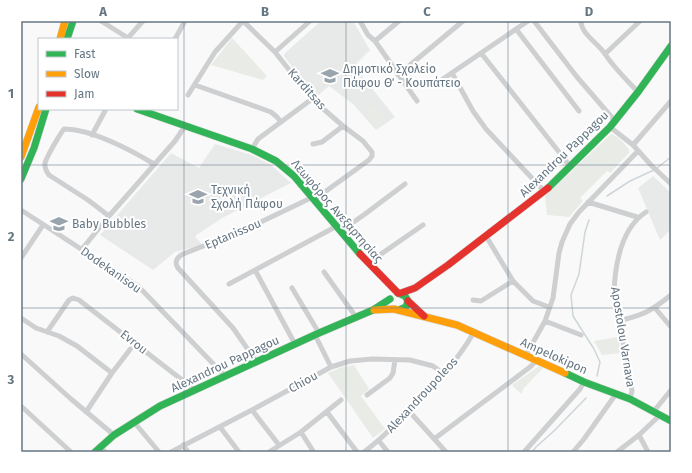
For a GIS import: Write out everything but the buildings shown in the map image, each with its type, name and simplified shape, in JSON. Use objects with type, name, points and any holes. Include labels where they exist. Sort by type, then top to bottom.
[{"type":"main road","points":[[60,38],[65,21]]},
{"type":"main road","points":[[67,38],[73,21]]},
{"type":"main road","name":"Alexandrou Pappagou","points":[[399,293],[415,288],[544,191],[612,124],[638,92],[671,46]]},
{"type":"main road","points":[[21,157],[38,110]]},
{"type":"main road","points":[[21,179],[34,148],[46,110]]},
{"type":"main road","name":"Λεωφόρος Ανεξαρτησίας","points":[[140,110],[252,150],[276,161],[294,176],[368,263],[399,293]]},
{"type":"main road","name":"Λεωφόρος Ανεξαρτησίας","points":[[384,280],[390,299]]},
{"type":"main road","name":"Alexandrou Pappagou","points":[[407,301],[415,288]]},
{"type":"main road","points":[[399,293],[405,296],[407,301],[406,306],[397,310],[390,304],[390,299],[393,295],[399,293]]},
{"type":"main road","name":"Alexandrou Pappagou","points":[[95,452],[103,449],[114,435],[160,406],[256,361],[373,310],[390,299]]},
{"type":"main road","name":"Ampelokipon","points":[[407,301],[425,317]]},
{"type":"main road","name":"Alexandrou Pappagou","points":[[373,310],[397,310]]},
{"type":"main road","name":"Ampelokipon","points":[[397,310],[457,325],[584,382],[630,399],[671,421]]},
{"type":"street","points":[[102,21],[128,38],[143,21]]},
{"type":"street","points":[[176,38],[185,21]]},
{"type":"street","points":[[188,95],[216,52],[243,21]]},
{"type":"street","name":"Karditsas","points":[[243,21],[275,52],[312,99],[363,141],[373,154]]},
{"type":"street","points":[[275,52],[310,21]]},
{"type":"street","points":[[360,21],[368,34],[376,41],[417,101]]},
{"type":"street","points":[[376,41],[399,21]]},
{"type":"street","points":[[398,75],[463,21]]},
{"type":"street","points":[[440,81],[528,21]]},
{"type":"street","points":[[534,21],[612,124],[671,184]]},
{"type":"street","points":[[581,21],[584,30],[610,62],[638,92]]},
{"type":"street","points":[[605,54],[640,21]]},
{"type":"street","points":[[516,30],[579,111]]},
{"type":"street","points":[[481,53],[570,166]]},
{"type":"street","points":[[452,73],[473,111],[486,129],[544,191]]},
{"type":"street","points":[[194,85],[271,112],[281,122]]},
{"type":"street","points":[[252,150],[258,139],[312,99]]},
{"type":"street","points":[[633,145],[671,101]]},
{"type":"street","points":[[92,135],[105,110]]},
{"type":"street","points":[[82,249],[108,216],[175,140],[185,126]]},
{"type":"street","points":[[313,144],[322,142],[343,126]]},
{"type":"street","points":[[108,216],[88,200],[49,175],[46,171],[45,163],[64,129],[71,129],[115,143],[154,164]]},
{"type":"street","points":[[526,355],[545,321],[553,298],[562,242],[570,224],[588,202],[638,151]]},
{"type":"street","name":"Eptanissou","points":[[256,361],[233,328],[178,268],[176,261],[178,257],[244,230],[314,198],[369,160],[373,154]]},
{"type":"street","points":[[229,284],[366,214],[406,184]]},
{"type":"street","points":[[588,202],[637,217],[646,212]]},
{"type":"street","name":"Dodekanisou","points":[[21,210],[138,286],[225,376]]},
{"type":"street","name":"Apostolou Varnava","points":[[630,399],[632,391],[614,293],[617,260],[623,242],[637,217]]},
{"type":"street","points":[[21,258],[43,225]]},
{"type":"street","points":[[368,263],[423,225]]},
{"type":"street","points":[[486,236],[513,281],[533,301],[549,307]]},
{"type":"street","points":[[254,270],[295,344]]},
{"type":"street","points":[[324,272],[356,317]]},
{"type":"street","points":[[473,300],[481,301],[513,281]]},
{"type":"street","points":[[292,288],[317,334],[331,367]]},
{"type":"street","points":[[618,320],[636,317],[655,308],[671,295]]},
{"type":"street","name":"Evrou","points":[[47,332],[69,300],[73,298],[79,300],[194,390]]},
{"type":"street","points":[[655,308],[671,327]]},
{"type":"street","points":[[21,318],[36,328],[67,340],[112,372]]},
{"type":"street","points":[[545,321],[581,336]]},
{"type":"street","name":"Alexandroupoleos","points":[[364,452],[379,441],[444,374],[457,359],[474,332]]},
{"type":"street","points":[[86,412],[112,372],[135,343]]},
{"type":"street","points":[[21,354],[114,435]]},
{"type":"street","name":"Chiou","points":[[171,452],[331,367],[352,361],[372,359],[422,362],[433,366],[444,374]]},
{"type":"street","points":[[367,396],[390,378],[393,373],[395,360]]},
{"type":"street","points":[[434,439],[530,367],[537,360]]},
{"type":"street","points":[[524,452],[580,389],[584,382]]},
{"type":"street","points":[[617,452],[639,435],[657,413],[671,390]]},
{"type":"street","points":[[573,452],[616,394]]},
{"type":"street","points":[[269,452],[301,432],[341,400]]},
{"type":"street","points":[[21,406],[71,452]]},
{"type":"street","points":[[252,410],[279,445]]},
{"type":"street","points":[[409,411],[446,452]]},
{"type":"street","points":[[327,412],[357,452]]},
{"type":"street","points":[[134,422],[159,452]]},
{"type":"street","points":[[220,427],[239,452]]},
{"type":"street","points":[[301,432],[313,451]]},
{"type":"street","points":[[639,435],[648,452]]},
{"type":"street","points":[[379,441],[388,452]]},
{"type":"street","points":[[183,445],[188,452]]},
{"type":"shaded area","name":"Δημοτικό Σχολείο Πάφου Θ΄ - Κουπάτειο","points":[[321,21],[353,21],[370,50],[354,66],[395,117],[376,130],[353,104],[329,86],[315,98],[284,56],[285,53]]},
{"type":"shaded area","points":[[232,38],[267,76],[263,80],[211,65]]},
{"type":"shaded area","points":[[373,104],[387,119],[379,126],[365,111]]},
{"type":"shaded area","points":[[611,134],[616,136],[623,143],[629,150],[629,153],[610,173],[607,171],[580,198],[583,201],[569,217],[547,215],[545,196]]},
{"type":"shaded area","name":"Τεχνική Σχολή Πάφου","points":[[215,144],[252,155],[271,165],[291,183],[224,217],[195,236],[202,245],[175,252],[153,270],[100,235],[171,153],[199,168]]},
{"type":"shaded area","points":[[653,176],[671,193],[671,229],[660,240],[638,188]]},
{"type":"shaded area","points":[[618,337],[621,353],[602,355],[594,341]]},
{"type":"shaded area","points":[[354,365],[369,389],[361,396],[385,429],[373,438],[328,373],[342,367]]},
{"type":"shaded area","points":[[539,366],[543,368],[524,388],[521,394],[512,385]]},
{"type":"waterway","points":[[657,168],[671,157]]},
{"type":"waterway","points":[[607,196],[630,181],[654,170]]},
{"type":"waterway","points":[[589,220],[585,232],[579,274],[571,295],[573,316],[594,349],[600,362],[597,376]]},
{"type":"waterway","points":[[532,452],[586,398]]},
{"type":"traffic: fast","points":[[67,38],[73,21]]},
{"type":"traffic: fast","points":[[548,188],[610,127],[638,92],[671,46]]},
{"type":"traffic: fast","points":[[21,179],[34,148],[46,110]]},
{"type":"traffic: fast","points":[[140,110],[252,149],[276,161],[294,176],[360,254]]},
{"type":"traffic: fast","points":[[398,293],[405,296],[408,301],[406,307],[399,310]]},
{"type":"traffic: fast","points":[[95,452],[114,435],[160,406],[319,333],[373,310],[390,299]]},
{"type":"traffic: fast","points":[[565,373],[584,382],[630,399],[671,421]]},
{"type":"traffic: slow","points":[[60,38],[65,21]]},
{"type":"traffic: slow","points":[[21,157],[38,110]]},
{"type":"traffic: slow","points":[[374,310],[394,309],[457,325],[565,373]]},
{"type":"traffic: jam","points":[[401,293],[415,288],[448,265],[548,188]]},
{"type":"traffic: jam","points":[[360,254],[398,293]]},
{"type":"traffic: jam","points":[[408,301],[424,316]]},
{"type":"place","name":"Δημοτικό Σχολείο Πάφου Θ΄ - Κουπάτειο","points":[[330,76]]},
{"type":"place","name":"Τεχνική Σχολή Πάφου","points":[[198,197]]},
{"type":"place","name":"Baby Bubbles","points":[[59,224]]}]
